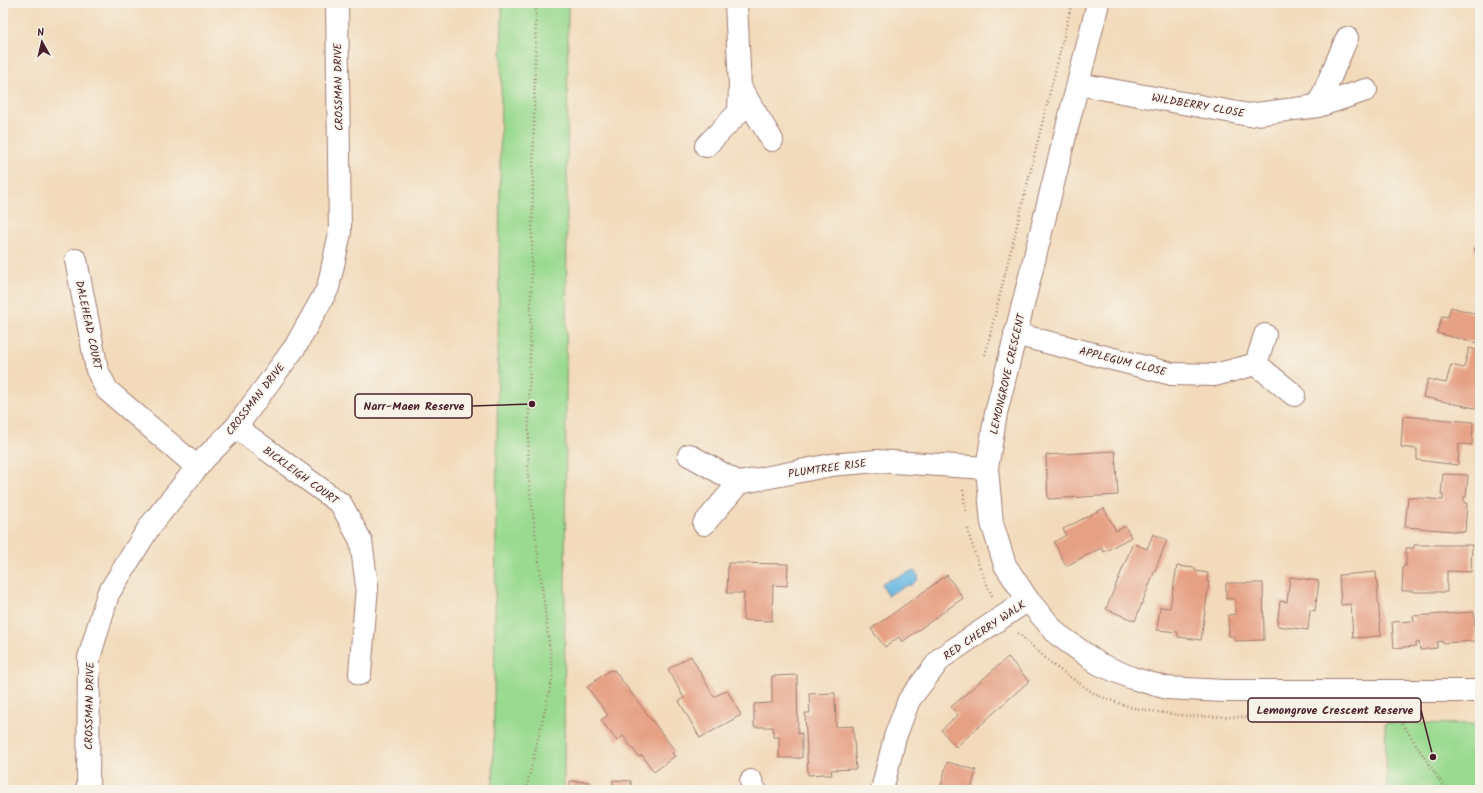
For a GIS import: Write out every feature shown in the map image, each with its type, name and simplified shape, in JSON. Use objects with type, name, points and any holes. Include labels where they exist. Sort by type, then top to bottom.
[{"type":"street","name":"CROSSMAN DRIVE","points":[[88,790],[89,658],[108,594],[150,526],[197,467],[236,427],[295,348],[328,288],[340,232],[337,3]]},
{"type":"street","points":[[706,146],[738,112],[740,87],[736,3]]},
{"type":"street","name":"LEMONGROVE CRESCENT","points":[[1098,3],[996,413],[988,468],[992,523],[1005,565],[1028,600],[1057,634],[1099,664],[1132,678],[1167,688],[1224,692],[1480,692]]},
{"type":"street","points":[[1318,106],[1346,38]]},
{"type":"street","name":"WILDBERRY CLOSE","points":[[1078,84],[1249,115],[1318,106],[1366,90]]},
{"type":"street","points":[[740,87],[772,140]]},
{"type":"street","name":"DALEHEAD COURT","points":[[76,260],[97,370],[107,390],[197,467]]},
{"type":"street","name":"APPLEGUM CLOSE","points":[[1015,334],[1172,374],[1215,374],[1256,364]]},
{"type":"street","points":[[1265,335],[1256,364],[1294,395]]},
{"type":"street","name":"BICKLEIGH COURT","points":[[236,427],[341,504],[361,541],[367,586],[360,674]]},
{"type":"street","points":[[689,455],[739,483],[704,524]]},
{"type":"street","name":"PLUMTREE RISE","points":[[739,483],[831,465],[877,461],[988,468]]},
{"type":"street","name":"RED CHERRY WALK","points":[[882,790],[895,736],[909,700],[941,658],[1028,600]]},
{"type":"path","points":[[526,790],[553,675],[528,474],[536,3]]},
{"type":"path","points":[[984,359],[1072,3]]},
{"type":"path","points":[[964,466],[963,487],[967,517]]},
{"type":"path","points":[[968,524],[970,539],[986,584],[1004,616],[1014,629],[1053,665],[1096,695],[1130,707],[1194,716],[1399,717]]},
{"type":"path","points":[[1382,692],[1446,790]]},
{"type":"green space","points":[[502,3],[568,3],[564,790],[493,790]]},
{"type":"green space","points":[[1385,723],[1480,724],[1480,790],[1387,790]]},
{"type":"water","points":[[912,571],[917,574],[918,579],[912,585],[902,587],[887,596],[882,583]]},
{"type":"building","points":[[1480,237],[1480,252],[1474,250]]},
{"type":"building","points":[[1451,307],[1480,315],[1480,344],[1437,333],[1442,316],[1448,317]]},
{"type":"building","points":[[1469,348],[1480,351],[1479,409],[1423,397],[1428,379],[1446,383],[1451,365],[1464,368]]},
{"type":"building","points":[[1403,416],[1473,422],[1472,445],[1459,444],[1458,465],[1417,460],[1417,449],[1401,447]]},
{"type":"building","points":[[1115,451],[1118,495],[1048,499],[1046,455]]},
{"type":"building","points":[[1443,474],[1468,475],[1466,497],[1464,497],[1464,503],[1467,503],[1465,532],[1405,527],[1408,497],[1443,500],[1443,495],[1441,495]]},
{"type":"building","points":[[1104,508],[1116,531],[1125,526],[1131,537],[1104,552],[1101,548],[1066,566],[1054,542],[1066,535],[1063,529]]},
{"type":"building","points":[[1153,534],[1167,540],[1135,621],[1106,609],[1133,543],[1147,549]]},
{"type":"building","points":[[1414,545],[1472,545],[1471,572],[1447,571],[1447,592],[1402,591],[1403,565],[1406,566],[1406,548],[1414,548]]},
{"type":"building","points":[[728,563],[788,564],[787,586],[773,585],[772,621],[743,620],[744,593],[727,593]]},
{"type":"building","points":[[1177,566],[1195,568],[1195,571],[1208,573],[1207,582],[1209,582],[1201,640],[1178,637],[1178,632],[1157,630],[1160,607],[1170,608]]},
{"type":"building","points":[[1376,572],[1381,636],[1353,638],[1351,604],[1341,605],[1339,575]]},
{"type":"building","points":[[947,575],[963,598],[902,642],[899,637],[885,647],[871,629]]},
{"type":"building","points":[[1290,577],[1319,581],[1315,611],[1310,610],[1308,630],[1277,626],[1280,601],[1287,602]]},
{"type":"building","points":[[1226,583],[1263,583],[1264,640],[1234,641],[1234,636],[1229,636],[1228,615],[1235,614],[1235,599],[1226,599]]},
{"type":"building","points":[[1474,612],[1476,641],[1442,643],[1442,641],[1437,642],[1437,648],[1420,650],[1419,642],[1416,643],[1416,646],[1394,648],[1392,622],[1414,621],[1413,616]]},
{"type":"building","points":[[691,656],[714,697],[727,690],[741,715],[700,738],[679,701],[684,698],[668,669]]},
{"type":"building","points":[[1008,657],[1029,681],[956,747],[941,730],[958,715],[951,707]]},
{"type":"building","points":[[610,670],[614,670],[675,751],[672,753],[675,756],[654,772],[642,755],[639,757],[623,736],[617,741],[601,720],[608,715],[587,687]]},
{"type":"building","points":[[797,675],[798,734],[802,733],[802,758],[779,758],[779,737],[773,737],[773,727],[754,727],[754,704],[772,703],[772,676]]},
{"type":"building","points":[[835,693],[836,727],[853,726],[856,769],[831,770],[832,775],[808,775],[805,713],[810,713],[809,694]]},
{"type":"building","points":[[947,762],[976,770],[971,790],[940,790]]},
{"type":"building","points":[[613,780],[631,781],[631,790],[613,790]]},
{"type":"building","points":[[570,781],[590,782],[590,790],[570,790]]},
{"type":"place","name":"Narr-Maen Reserve","points":[[532,404]]},
{"type":"place","name":"Lemongrove Crescent Reserve","points":[[1433,757]]}]
